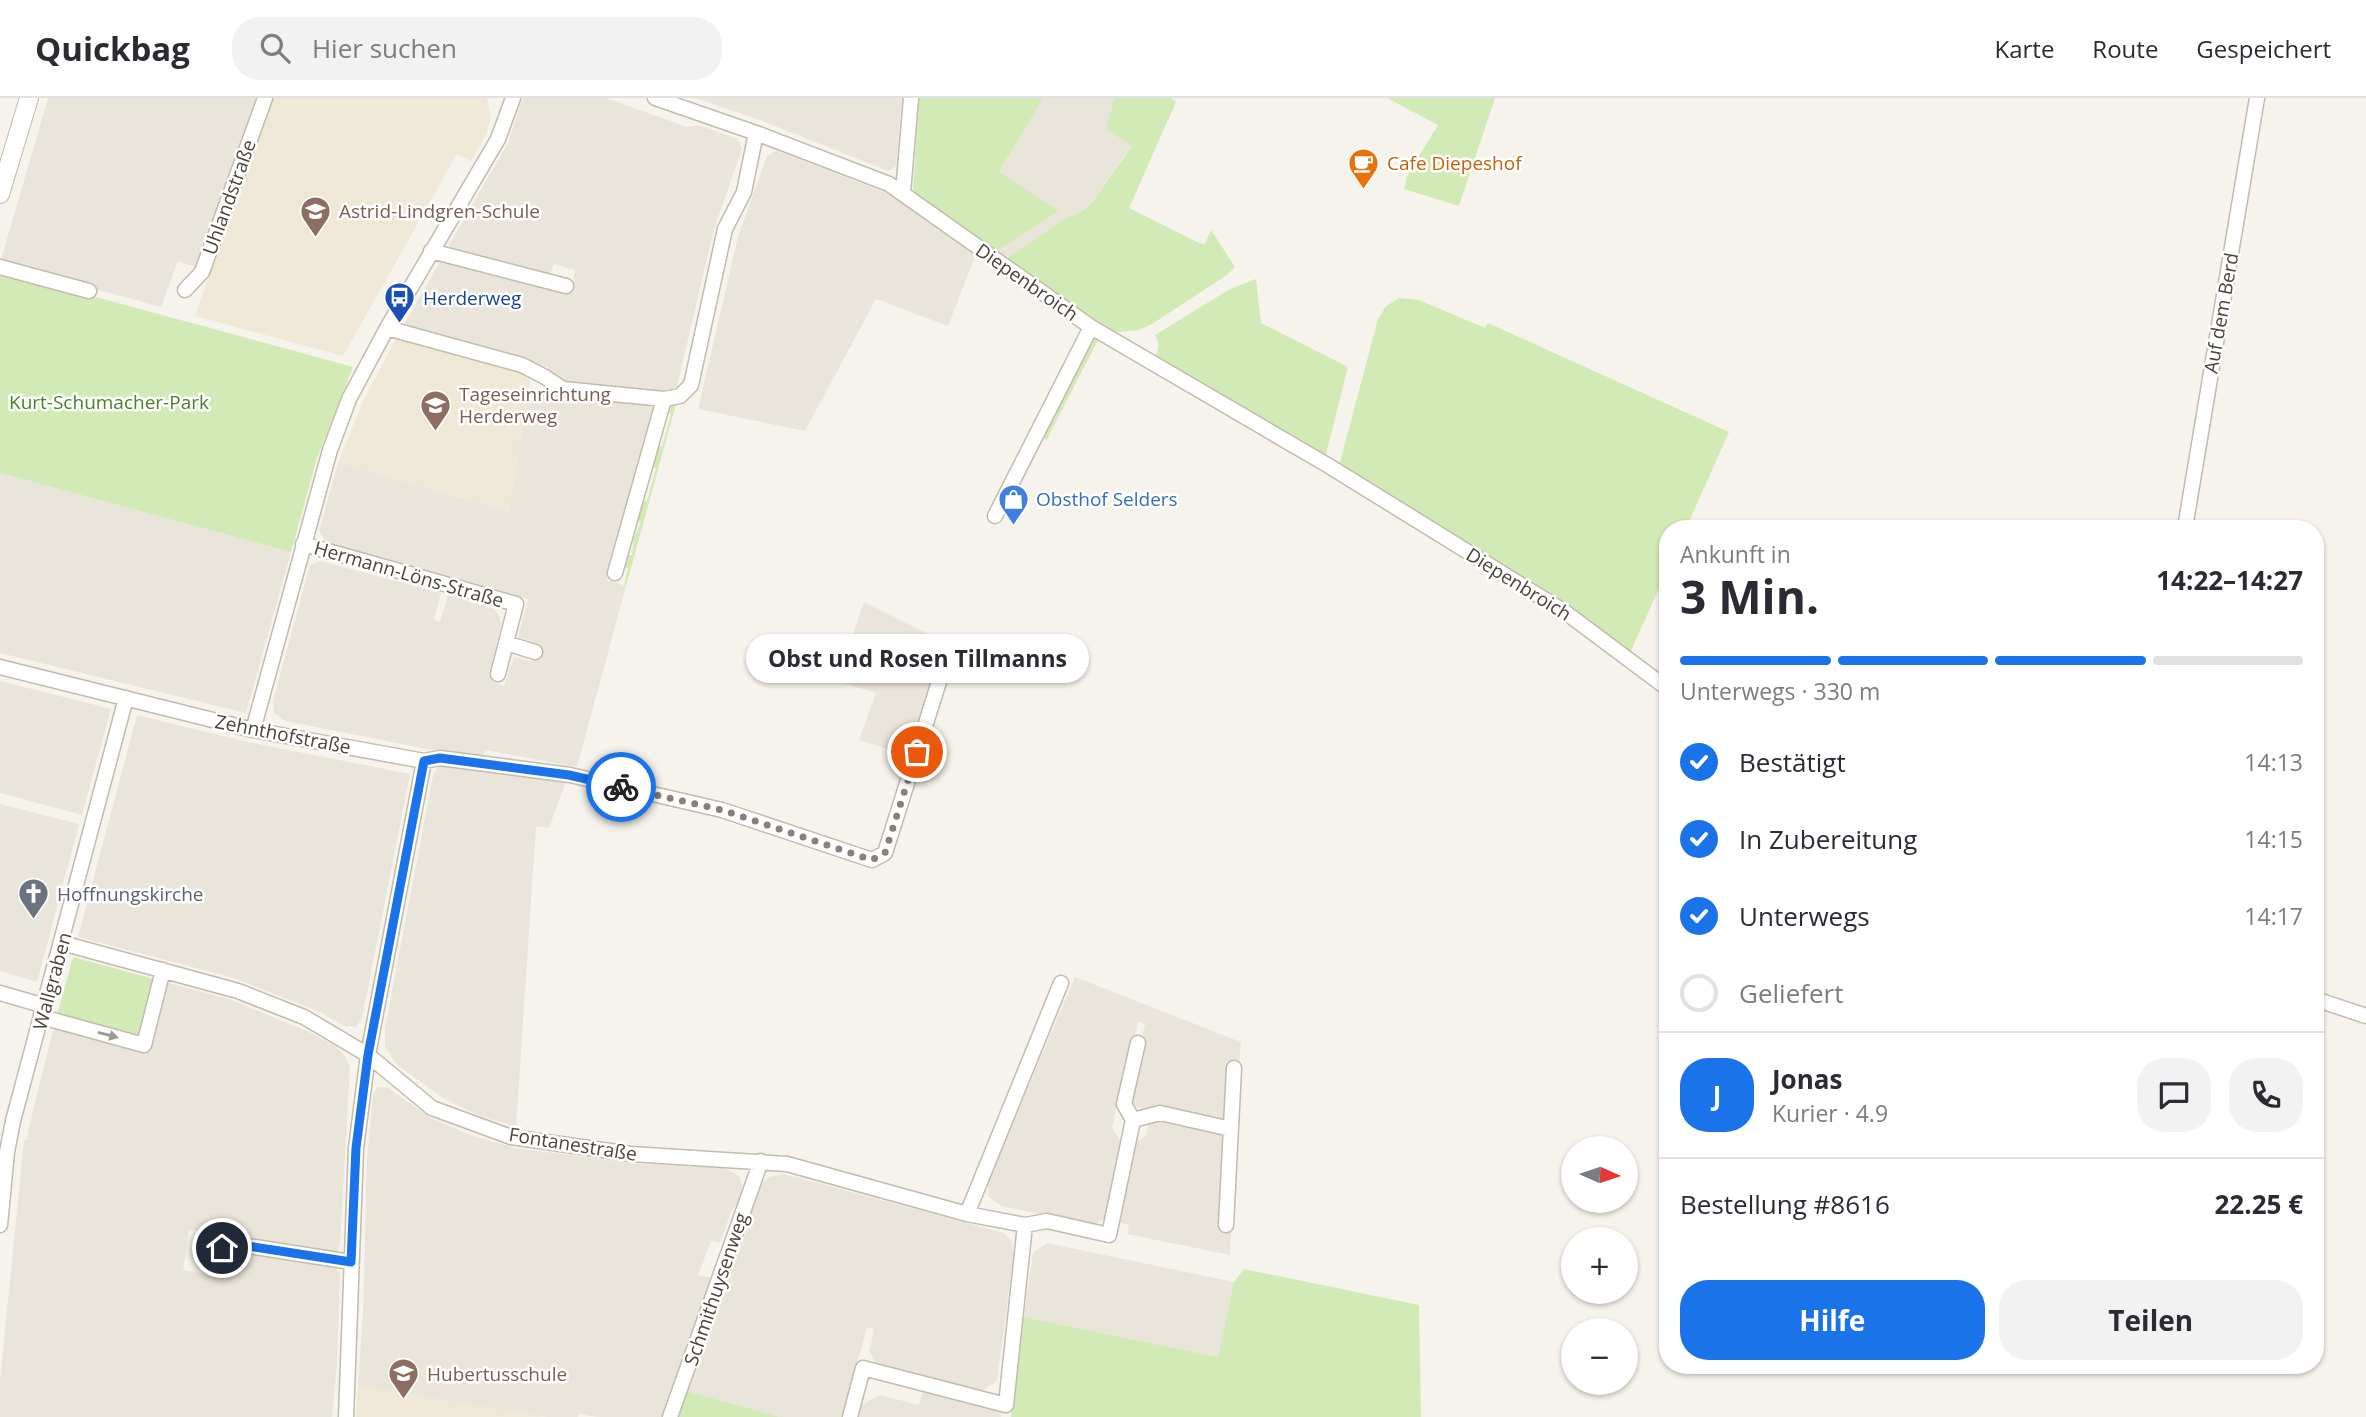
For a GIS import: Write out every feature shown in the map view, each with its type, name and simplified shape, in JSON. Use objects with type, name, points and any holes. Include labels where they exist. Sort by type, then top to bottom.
[{"type":"street","points":[[0,194],[29,98]]},
{"type":"street","name":"Uhlandstraße","points":[[186,290],[202,272],[265,98]]},
{"type":"street","name":"Hermann-Löns-Straße","points":[[253,730],[330,450],[357,383],[498,139],[513,98]]},
{"type":"street","name":"Diepenbroich","points":[[655,98],[876,178],[903,193],[1091,327],[1329,466],[1565,612],[1659,682]]},
{"type":"street","points":[[903,193],[911,98]]},
{"type":"street","name":"Auf dem Berd","points":[[2186,520],[2257,98]]},
{"type":"street","points":[[387,328],[522,365],[563,389],[664,399],[680,396],[691,385],[725,229],[744,192],[756,133]]},
{"type":"street","points":[[431,251],[566,286]]},
{"type":"street","points":[[0,267],[89,291]]},
{"type":"street","name":"Diepenbroich","points":[[995,516],[1091,327]]},
{"type":"street","points":[[615,573],[664,399]]},
{"type":"street","name":"Hermann-Löns-Straße","points":[[303,544],[516,604],[498,674]]},
{"type":"street","points":[[506,643],[535,652]]},
{"type":"street","name":"Zehnthofstraße","points":[[0,667],[253,730],[424,761],[440,758],[569,775],[722,810],[872,860],[885,853],[950,647]]},
{"type":"street","name":"Wallgraben","points":[[0,1226],[4,1151],[127,698]]},
{"type":"street","points":[[346,1417],[356,1148],[368,1055],[424,761]]},
{"type":"street","name":"Fontanestraße","points":[[62,943],[238,991],[304,1017],[368,1055],[432,1108],[511,1137],[631,1154],[787,1164],[967,1214],[1025,1225],[1047,1222],[1108,1235],[1133,1120],[1124,1104],[1138,1043]]},
{"type":"street","points":[[0,993],[43,1012],[144,1045],[167,971]]},
{"type":"street","points":[[967,1214],[1061,983]]},
{"type":"street","points":[[2324,1002],[2366,1016]]},
{"type":"street","points":[[1226,1225],[1234,1068]]},
{"type":"street","points":[[1133,1120],[1160,1113],[1231,1129]]},
{"type":"street","name":"Schmithuysenweg","points":[[670,1417],[761,1161]]},
{"type":"street","points":[[850,1417],[863,1368],[1006,1405],[1025,1225]]},
{"type":"street","points":[[208,1252],[235,1244],[351,1262]]},
{"type":"shaded area","points":[[48,98],[256,98],[195,267],[178,261],[161,307],[0,263]]},
{"type":"shaded area","name":"Astrid-Lindgren-Schule","points":[[273,98],[487,98],[491,118],[486,135],[471,161],[457,154],[343,356],[195,316]]},
{"type":"shaded area","points":[[523,98],[606,98],[687,127],[698,125],[738,139],[742,149],[714,229],[676,390],[669,393],[562,384],[547,373],[548,367],[409,329],[405,323],[442,258],[570,292],[575,270],[554,264],[548,279],[452,252],[449,245],[508,143]]},
{"type":"shaded area","points":[[695,98],[902,98],[896,166],[888,171],[765,122]]},
{"type":"shaded area","points":[[1038,98],[1114,98],[1106,129],[1132,145],[1090,204],[1006,259],[995,252],[1059,211],[999,173],[1041,101]]},
{"type":"shaded area","points":[[777,151],[894,196],[976,254],[948,326],[876,299],[805,431],[698,409],[738,237],[767,156]]},
{"type":"shaded area","name":"Tageseinrichtung Herderweg","points":[[397,337],[517,368],[530,381],[510,511],[338,463],[363,401]]},
{"type":"shaded area","points":[[528,390],[646,401],[654,408],[607,580],[626,586],[577,767],[485,750],[483,760],[285,721],[274,713],[273,701],[310,565],[320,561],[441,593],[434,620],[440,622],[448,595],[494,609],[501,624],[492,664],[492,668],[496,670],[493,682],[504,686],[514,657],[531,661],[536,657],[539,650],[535,643],[518,637],[528,599],[334,545],[326,541],[319,531],[338,463],[509,511]]},
{"type":"shaded area","points":[[0,473],[291,552],[246,713],[0,653]]},
{"type":"shaded area","points":[[864,602],[946,643],[910,756],[859,740],[876,693],[837,681]]},
{"type":"shaded area","points":[[0,681],[111,709],[82,815],[0,793]]},
{"type":"shaded area","points":[[137,715],[248,742],[410,774],[362,1018],[356,1027],[344,1026],[320,1012],[234,978],[78,937]]},
{"type":"shaded area","points":[[451,764],[502,774],[503,772],[539,779],[540,776],[566,781],[549,828],[536,826],[516,1127],[478,1115],[443,1098],[396,1064],[385,1046],[385,1028],[433,776],[439,765]]},
{"type":"shaded area","points":[[0,804],[79,824],[37,982],[0,971]]},
{"type":"shaded area","points":[[1075,977],[1241,1042],[1239,1067],[1225,1120],[1152,1111],[1136,1107],[1130,1098],[1145,1024],[1138,1022],[1121,1104],[1117,1104],[1112,1128],[1121,1142],[1106,1217],[1094,1225],[1001,1206],[989,1197],[988,1182]]},
{"type":"shaded area","points":[[168,983],[229,999],[309,1032],[335,1046],[350,1067],[338,1251],[189,1230],[183,1270],[230,1278],[235,1250],[334,1266],[340,1273],[332,1417],[0,1417],[0,1380],[24,1140],[27,1140],[54,1026],[150,1051]]},
{"type":"shaded area","points":[[378,1087],[387,1087],[431,1118],[470,1135],[515,1148],[638,1164],[725,1168],[740,1177],[743,1191],[737,1206],[732,1209],[720,1243],[711,1241],[698,1275],[712,1278],[662,1417],[598,1417],[579,1414],[578,1417],[547,1417],[358,1386],[367,1160],[373,1094]]},
{"type":"shaded area","points":[[1150,1118],[1224,1132],[1231,1229],[1230,1255],[1127,1234],[1129,1225],[1117,1222],[1133,1145],[1146,1136]]},
{"type":"shaded area","points":[[784,1174],[1004,1233],[1011,1240],[1014,1252],[997,1381],[980,1392],[876,1363],[869,1351],[874,1329],[867,1327],[843,1417],[780,1417],[686,1391],[759,1187],[769,1177]]},
{"type":"shaded area","points":[[1047,1243],[1234,1282],[1218,1357],[1024,1317],[1033,1253]]},
{"type":"shaded area","name":"Hubertusschule","points":[[358,1386],[547,1417],[356,1417]]},
{"type":"shaded area","points":[[925,1391],[1002,1412],[1001,1417],[857,1417],[860,1406],[880,1395],[919,1405]]},
{"type":"green space","points":[[919,98],[1042,100],[999,172],[1059,211],[995,252],[920,198],[913,190]]},
{"type":"green space","points":[[1114,98],[1171,98],[1176,102],[1129,208],[1199,243],[1205,244],[1211,230],[1235,267],[1152,324],[1139,330],[1118,332],[1104,329],[1006,259],[1065,218],[1090,205],[1132,146],[1106,129]]},
{"type":"green space","points":[[1387,98],[1495,98],[1459,206],[1404,189],[1408,174],[1438,125]]},
{"type":"green space","name":"Kurt-Schumacher-Park","points":[[0,271],[353,367],[317,458],[291,552],[0,473]]},
{"type":"green space","points":[[1256,279],[1261,323],[1348,367],[1325,458],[1155,357],[1158,341],[1155,335],[1230,289]]},
{"type":"green space","points":[[1399,298],[1419,300],[1485,328],[1488,323],[1729,432],[1690,520],[1659,520],[1659,588],[1630,653],[1488,555],[1339,466],[1378,319],[1386,306]]},
{"type":"green space","points":[[1094,335],[1099,338],[1046,441],[1044,436]]},
{"type":"green space","points":[[672,404],[676,404],[626,586],[628,568],[624,567],[627,555],[632,555],[634,538],[641,522],[636,520],[642,500],[647,501],[656,468],[651,466],[657,446],[662,447],[671,414],[666,412]]},
{"type":"green space","points":[[73,957],[154,979],[140,1038],[57,1015]]},
{"type":"green space","points":[[1244,1269],[1419,1305],[1421,1417],[1011,1417],[1024,1317],[1218,1357],[1234,1282]]},
{"type":"green space","points":[[686,1391],[780,1417],[677,1417]]},
{"type":"way so far","points":[[621,787],[722,810],[872,860],[885,853],[917,752]]},
{"type":"place","name":"Cafe Diepeshof","points":[[1364,190]]},
{"type":"place","name":"Astrid-Lindgren-Schule","points":[[316,238]]},
{"type":"place","name":"Herderweg","points":[[400,325]]},
{"type":"place","name":"Tageseinrichtung Herderweg","points":[[436,432]]},
{"type":"place","name":"Obsthof Selders","points":[[1013,526]]},
{"type":"place","name":"Obst und Rosen Tillmanns","points":[[917,752]]},
{"type":"place","name":"Hoffnungskirche","points":[[34,921]]},
{"type":"place","name":"Hubertusschule","points":[[404,1401]]},
{"type":"route","points":[[222,1248],[235,1244],[351,1262],[356,1148],[368,1055],[424,761],[440,758],[569,775],[621,787]]}]
